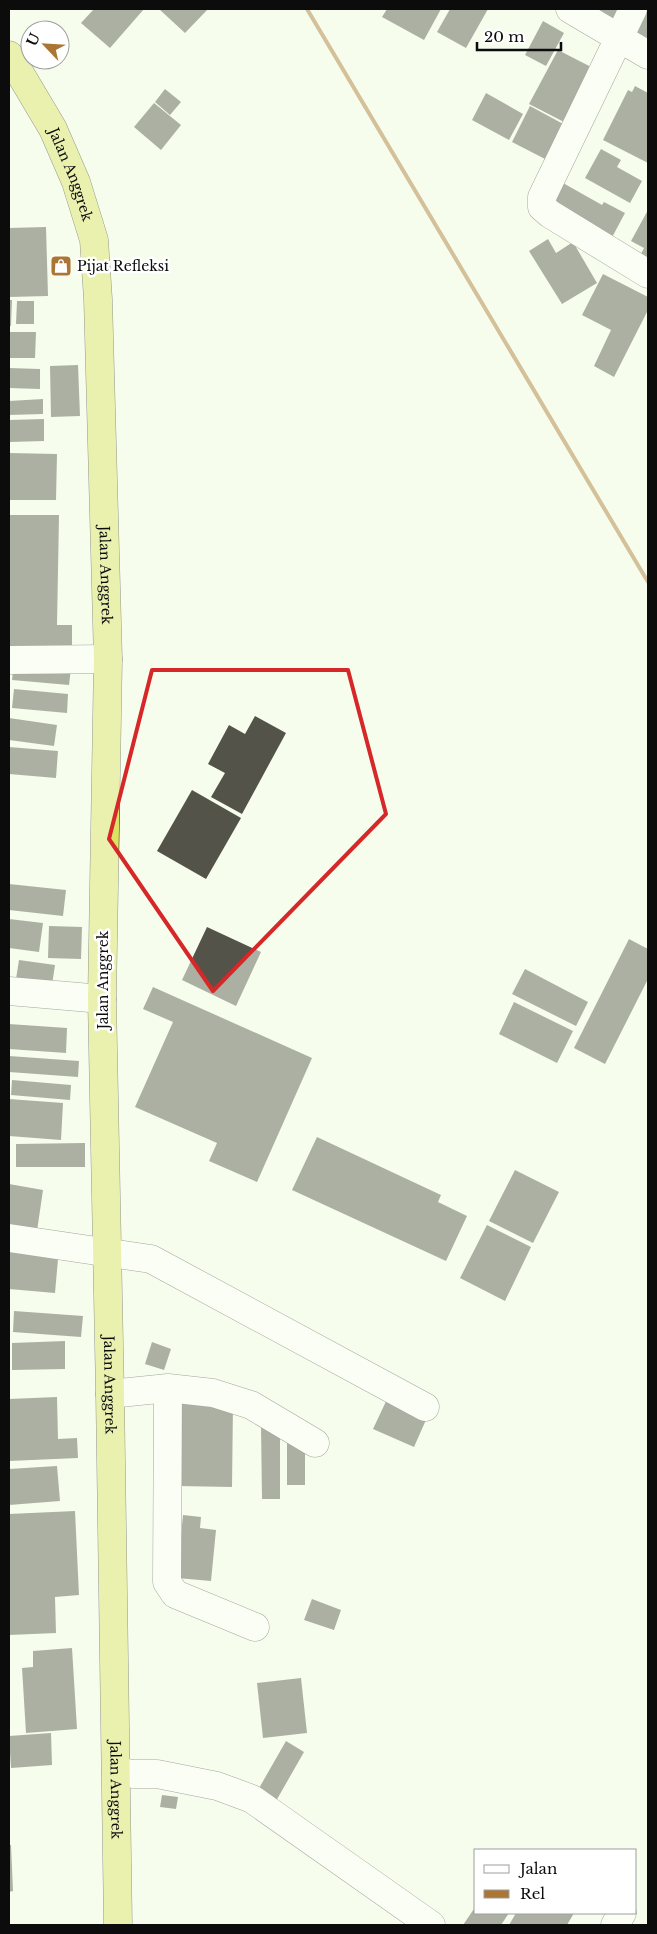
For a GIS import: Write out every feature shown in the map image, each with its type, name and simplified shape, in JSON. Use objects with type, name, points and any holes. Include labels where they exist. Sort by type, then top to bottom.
[{"type":"highway","name":"Jalan Anggrek","points":[[9,55],[53,129],[76,182],[94,240],[98,299],[108,659],[102,999],[110,1394],[135,1773],[118,1925]]},
{"type":"street","points":[[570,9],[648,55]]},
{"type":"street","points":[[633,9],[542,197],[542,207],[550,214],[648,274]]},
{"type":"street","points":[[9,660],[108,659]]},
{"type":"street","points":[[9,991],[102,999]]},
{"type":"street","points":[[9,1238],[151,1259],[424,1407]]},
{"type":"street","points":[[110,1394],[168,1388],[214,1392],[251,1405],[316,1443]]},
{"type":"street","points":[[168,1388],[167,1582],[175,1594],[255,1627]]},
{"type":"street","points":[[135,1773],[217,1786],[252,1799],[431,1925]]},
{"type":"street","points":[[615,1925],[621,1914]]},
{"type":"highlighted area","points":[[152,670],[348,670],[386,814],[213,991],[109,839]]},
{"type":"building","points":[[94,9],[144,9],[110,48],[81,23]]},
{"type":"building","points":[[159,9],[208,9],[185,33]]},
{"type":"building","points":[[387,9],[441,9],[424,40],[382,17]]},
{"type":"building","points":[[450,9],[488,9],[466,48],[437,32]]},
{"type":"building","points":[[598,9],[628,9],[618,27],[595,15]]},
{"type":"building","points":[[637,9],[648,9],[648,41],[624,33]]},
{"type":"building","points":[[543,21],[564,33],[546,66],[525,55]]},
{"type":"building","points":[[558,50],[595,69],[566,123],[529,104]]},
{"type":"building","points":[[635,86],[648,93],[648,163],[603,140],[628,90],[632,92]]},
{"type":"building","points":[[165,89],[181,102],[170,115],[155,102]]},
{"type":"building","points":[[486,93],[523,114],[509,140],[472,120]]},
{"type":"building","points":[[154,103],[181,125],[161,150],[134,127]]},
{"type":"building","points":[[530,106],[565,125],[547,160],[512,142]]},
{"type":"building","points":[[601,149],[621,160],[617,167],[642,181],[630,203],[585,178]]},
{"type":"building","points":[[563,183],[602,205],[604,202],[625,213],[609,243],[548,209]]},
{"type":"building","points":[[648,210],[648,262],[639,258],[644,248],[631,241]]},
{"type":"building","points":[[46,227],[48,296],[9,297],[9,228]]},
{"type":"building","points":[[548,239],[556,253],[573,242],[597,283],[562,304],[529,251]]},
{"type":"building","points":[[603,274],[648,297],[648,310],[614,377],[594,366],[611,330],[582,315]]},
{"type":"building","points":[[9,300],[12,300],[11,326],[9,326]]},
{"type":"building","points":[[17,301],[34,301],[34,324],[16,324]]},
{"type":"building","points":[[9,332],[36,332],[35,358],[9,358]]},
{"type":"building","points":[[78,365],[80,416],[51,417],[50,366]]},
{"type":"building","points":[[9,368],[40,369],[40,389],[9,388]]},
{"type":"building","points":[[43,399],[43,414],[9,415],[9,401]]},
{"type":"building","points":[[44,419],[44,441],[9,442],[9,420]]},
{"type":"building","points":[[9,453],[57,454],[56,500],[9,500]]},
{"type":"building","points":[[9,515],[59,515],[57,625],[72,625],[72,648],[9,648]]},
{"type":"building","points":[[14,664],[71,668],[69,685],[12,680]]},
{"type":"building","points":[[14,689],[68,694],[67,713],[12,708]]},
{"type":"building","points":[[255,716],[286,733],[242,814],[211,797],[225,773],[208,764],[229,725],[245,734]]},
{"type":"building","points":[[9,718],[57,725],[54,746],[9,740]]},
{"type":"building","points":[[9,747],[58,751],[56,778],[9,774]]},
{"type":"building","points":[[192,790],[241,818],[206,879],[157,851]]},
{"type":"building","points":[[9,884],[66,890],[63,916],[9,910]]},
{"type":"building","points":[[9,919],[43,923],[39,952],[9,948]]},
{"type":"building","points":[[49,926],[82,927],[81,959],[48,958]]},
{"type":"building","points":[[207,927],[261,952],[236,1006],[182,980]]},
{"type":"building","points":[[629,939],[648,949],[648,979],[605,1064],[574,1048]]},
{"type":"building","points":[[19,960],[55,965],[52,985],[16,979]]},
{"type":"building","points":[[525,969],[588,1002],[576,1026],[512,994]]},
{"type":"building","points":[[153,987],[312,1058],[257,1182],[209,1161],[217,1143],[135,1107],[173,1022],[143,1009]]},
{"type":"building","points":[[514,1002],[573,1031],[557,1063],[499,1034]]},
{"type":"building","points":[[9,1024],[67,1028],[66,1053],[9,1049]]},
{"type":"building","points":[[9,1056],[79,1061],[78,1077],[9,1072]]},
{"type":"building","points":[[12,1080],[71,1085],[70,1100],[11,1095]]},
{"type":"building","points":[[9,1099],[63,1103],[61,1140],[9,1136]]},
{"type":"building","points":[[317,1137],[441,1195],[438,1202],[467,1216],[446,1261],[292,1190]]},
{"type":"building","points":[[85,1143],[85,1167],[16,1167],[16,1144]]},
{"type":"building","points":[[515,1170],[559,1192],[533,1243],[489,1221]]},
{"type":"building","points":[[9,1184],[43,1190],[37,1231],[9,1227]]},
{"type":"building","points":[[487,1225],[531,1247],[505,1301],[460,1278]]},
{"type":"building","points":[[9,1244],[59,1248],[55,1293],[9,1289]]},
{"type":"building","points":[[14,1311],[83,1316],[81,1337],[13,1332]]},
{"type":"building","points":[[65,1341],[65,1369],[12,1370],[12,1343]]},
{"type":"building","points":[[152,1342],[171,1349],[164,1370],[145,1364]]},
{"type":"building","points":[[389,1395],[429,1413],[414,1447],[373,1429]]},
{"type":"building","points":[[57,1397],[58,1439],[77,1438],[78,1458],[9,1461],[9,1399]]},
{"type":"building","points":[[179,1403],[233,1403],[232,1487],[178,1486]]},
{"type":"building","points":[[261,1426],[280,1426],[280,1499],[262,1499]]},
{"type":"building","points":[[287,1441],[305,1441],[305,1485],[287,1485]]},
{"type":"building","points":[[57,1466],[60,1501],[9,1505],[9,1469]]},
{"type":"building","points":[[75,1511],[79,1595],[55,1597],[56,1633],[9,1635],[9,1514]]},
{"type":"building","points":[[183,1515],[201,1517],[200,1528],[216,1530],[211,1581],[177,1578]]},
{"type":"building","points":[[312,1599],[341,1610],[334,1630],[304,1620]]},
{"type":"building","points":[[72,1648],[77,1729],[26,1733],[22,1668],[33,1667],[33,1651]]},
{"type":"building","points":[[301,1678],[307,1733],[263,1738],[257,1683]]},
{"type":"building","points":[[51,1733],[52,1765],[11,1768],[9,1736]]},
{"type":"building","points":[[286,1741],[304,1752],[276,1801],[258,1790]]},
{"type":"building","points":[[162,1795],[178,1797],[176,1809],[160,1807]]},
{"type":"building","points":[[9,1845],[11,1845],[13,1891],[9,1892]]},
{"type":"building","points":[[474,1909],[474,1914],[508,1914],[501,1925],[463,1925]]},
{"type":"building","points":[[515,1914],[573,1914],[567,1925],[509,1925]]},
{"type":"railway","points":[[307,9],[648,582]]},
{"type":"place","name":"Pijat Refleksi","points":[[61,266]]}]
